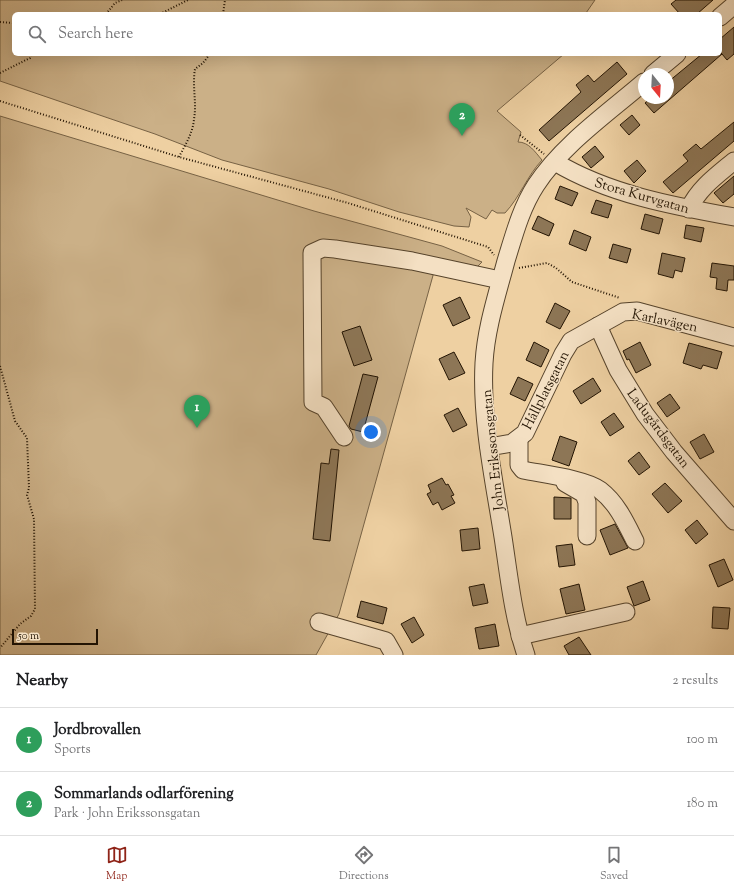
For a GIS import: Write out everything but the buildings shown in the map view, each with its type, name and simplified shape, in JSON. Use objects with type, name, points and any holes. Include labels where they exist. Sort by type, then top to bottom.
[{"type":"street","points":[[722,15],[734,5]]},
{"type":"street","points":[[661,68],[675,56]]},
{"type":"street","name":"John Erikssonsgatan","points":[[526,655],[520,636],[489,447],[485,412],[484,363],[489,325],[500,280],[518,220],[536,184],[554,162],[584,133],[638,87]]},
{"type":"street","points":[[689,209],[694,197],[702,188],[734,161]]},
{"type":"street","name":"Stora Kurvgatan","points":[[554,162],[576,174],[625,192],[689,209],[734,217]]},
{"type":"street","points":[[344,437],[324,407],[313,402],[312,253],[323,248],[335,249],[412,261],[500,280]]},
{"type":"street","name":"Karlavägen","points":[[598,326],[628,311],[637,311],[734,337]]},
{"type":"street","name":"Hållplatsgatan","points":[[489,447],[512,442],[519,439],[525,433],[566,348],[571,341],[598,326]]},
{"type":"street","name":"Ladugårdsgatan","points":[[598,326],[618,370],[645,414],[674,452],[734,521]]},
{"type":"street","points":[[519,439],[519,465],[523,470],[589,484],[600,490],[622,515],[635,541]]},
{"type":"street","points":[[549,476],[577,488],[584,494],[586,502],[587,536]]},
{"type":"street","points":[[520,636],[626,612]]},
{"type":"street","points":[[319,622],[386,642],[394,655]]},
{"type":"path","points":[[108,12],[115,3],[122,0]]},
{"type":"path","points":[[164,12],[188,0]]},
{"type":"path","points":[[223,12],[225,0]]},
{"type":"path","points":[[0,22],[12,23]]},
{"type":"path","points":[[0,73],[30,58],[31,56]]},
{"type":"path","points":[[179,157],[189,138],[195,118],[194,69],[203,63],[208,56]]},
{"type":"path","points":[[0,101],[179,157],[348,203],[488,247]]},
{"type":"path","points":[[520,135],[554,162]]},
{"type":"path","points":[[505,264],[521,268],[547,263],[556,268],[572,282],[618,296],[626,304],[628,311]]},
{"type":"path","points":[[0,366],[15,421],[28,438],[29,488],[27,494],[34,519],[35,602],[35,609],[32,616],[20,624],[0,648]]},
{"type":"shaded area","points":[[0,0],[595,0],[587,12],[12,12],[12,56],[562,56],[497,111],[521,132],[518,142],[522,142],[529,146],[542,160],[505,213],[497,213],[492,210],[486,219],[466,208],[471,217],[469,227],[454,226],[399,212],[329,189],[222,160],[155,134],[0,81]]},
{"type":"shaded area","points":[[0,116],[314,211],[442,246],[482,262],[474,270],[437,261],[339,614],[316,655],[0,655]]},
{"type":"place","name":"Sommarlands odlarförening","points":[[462,136]]},
{"type":"place","name":"Jordbrovallen","points":[[197,428]]}]
